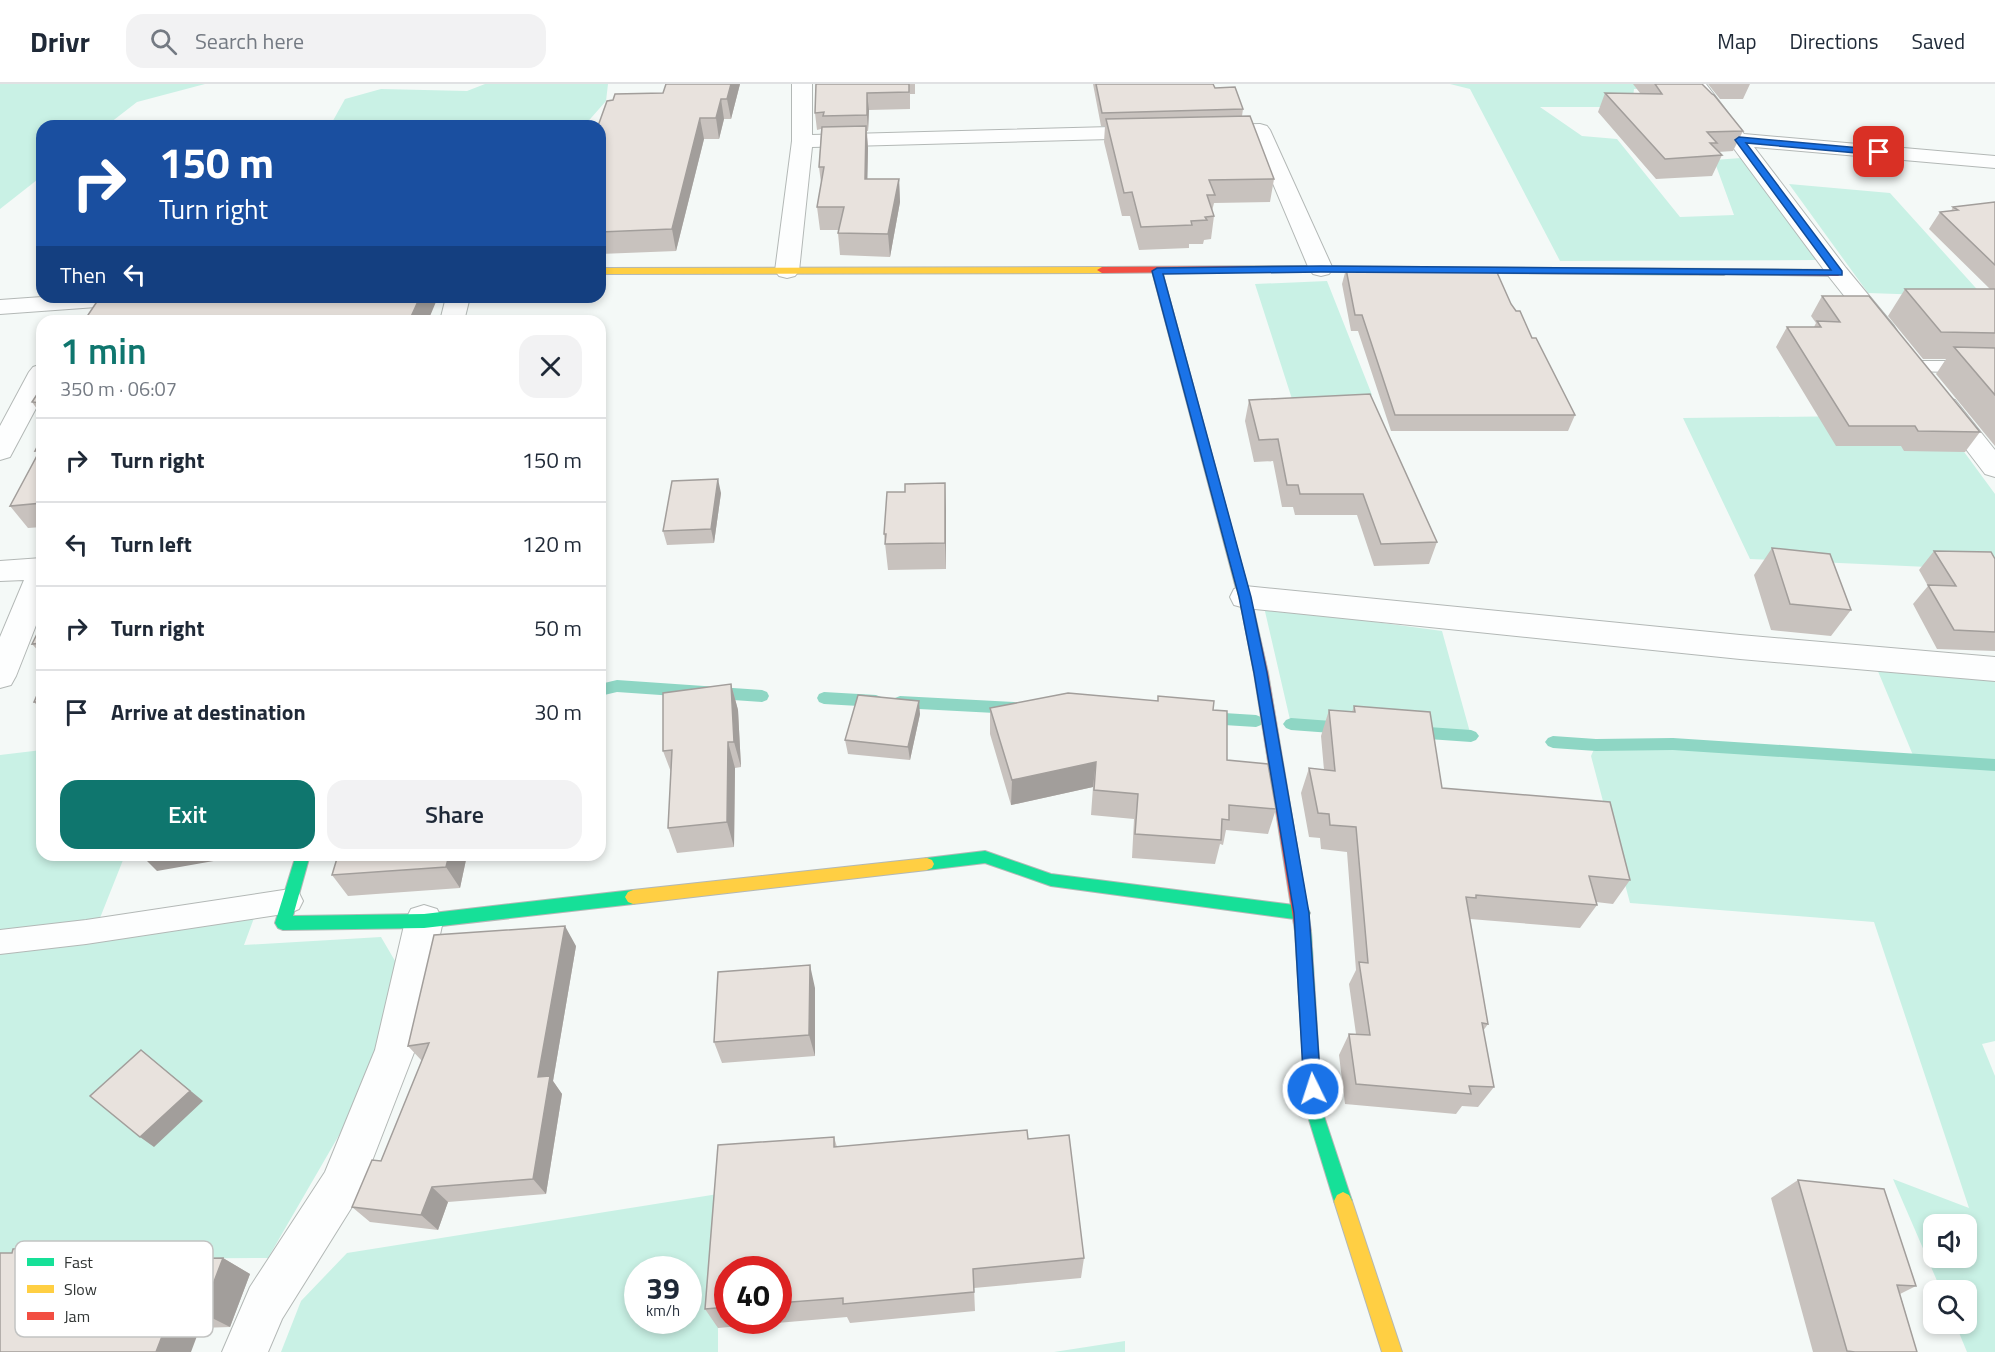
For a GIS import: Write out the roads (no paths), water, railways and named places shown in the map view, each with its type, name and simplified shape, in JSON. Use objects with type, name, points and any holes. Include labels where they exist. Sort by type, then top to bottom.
[{"type":"street","points":[[787,271],[802,141],[802,84]]},
{"type":"street","points":[[1696,84],[1838,273],[1995,468]]},
{"type":"street","points":[[1195,131],[1260,130],[1321,269]]},
{"type":"street","points":[[802,141],[1173,132]]},
{"type":"street","points":[[1739,140],[1995,162]]},
{"type":"street","points":[[606,271],[1321,269],[1838,273]]},
{"type":"street","points":[[1157,271],[1245,597],[1261,673],[1302,913],[1314,1110],[1392,1352]]},
{"type":"street","points":[[0,307],[75,311],[111,303]]},
{"type":"street","points":[[0,451],[36,383]]},
{"type":"street","points":[[0,571],[36,570]]},
{"type":"street","points":[[0,676],[36,585]]},
{"type":"street","points":[[1245,597],[1740,647],[1995,669]]},
{"type":"street","points":[[301,861],[283,923],[423,921],[986,857],[1051,880],[1302,913]]},
{"type":"street","points":[[245,1352],[266,1303],[340,1187],[396,1050],[423,921]]},
{"type":"lane","points":[[1915,368],[1995,367]]},
{"type":"lane","points":[[0,942],[86,932],[290,901]]},
{"type":"waterway","points":[[606,689],[617,686],[762,696]]},
{"type":"waterway","points":[[824,698],[876,701]]},
{"type":"waterway","points":[[900,702],[1014,708]]},
{"type":"waterway","points":[[1208,718],[1256,721]]},
{"type":"waterway","points":[[1291,724],[1345,728]]},
{"type":"waterway","points":[[1414,732],[1471,736]]},
{"type":"waterway","points":[[1553,742],[1596,745],[1673,744],[1995,765]]}]
